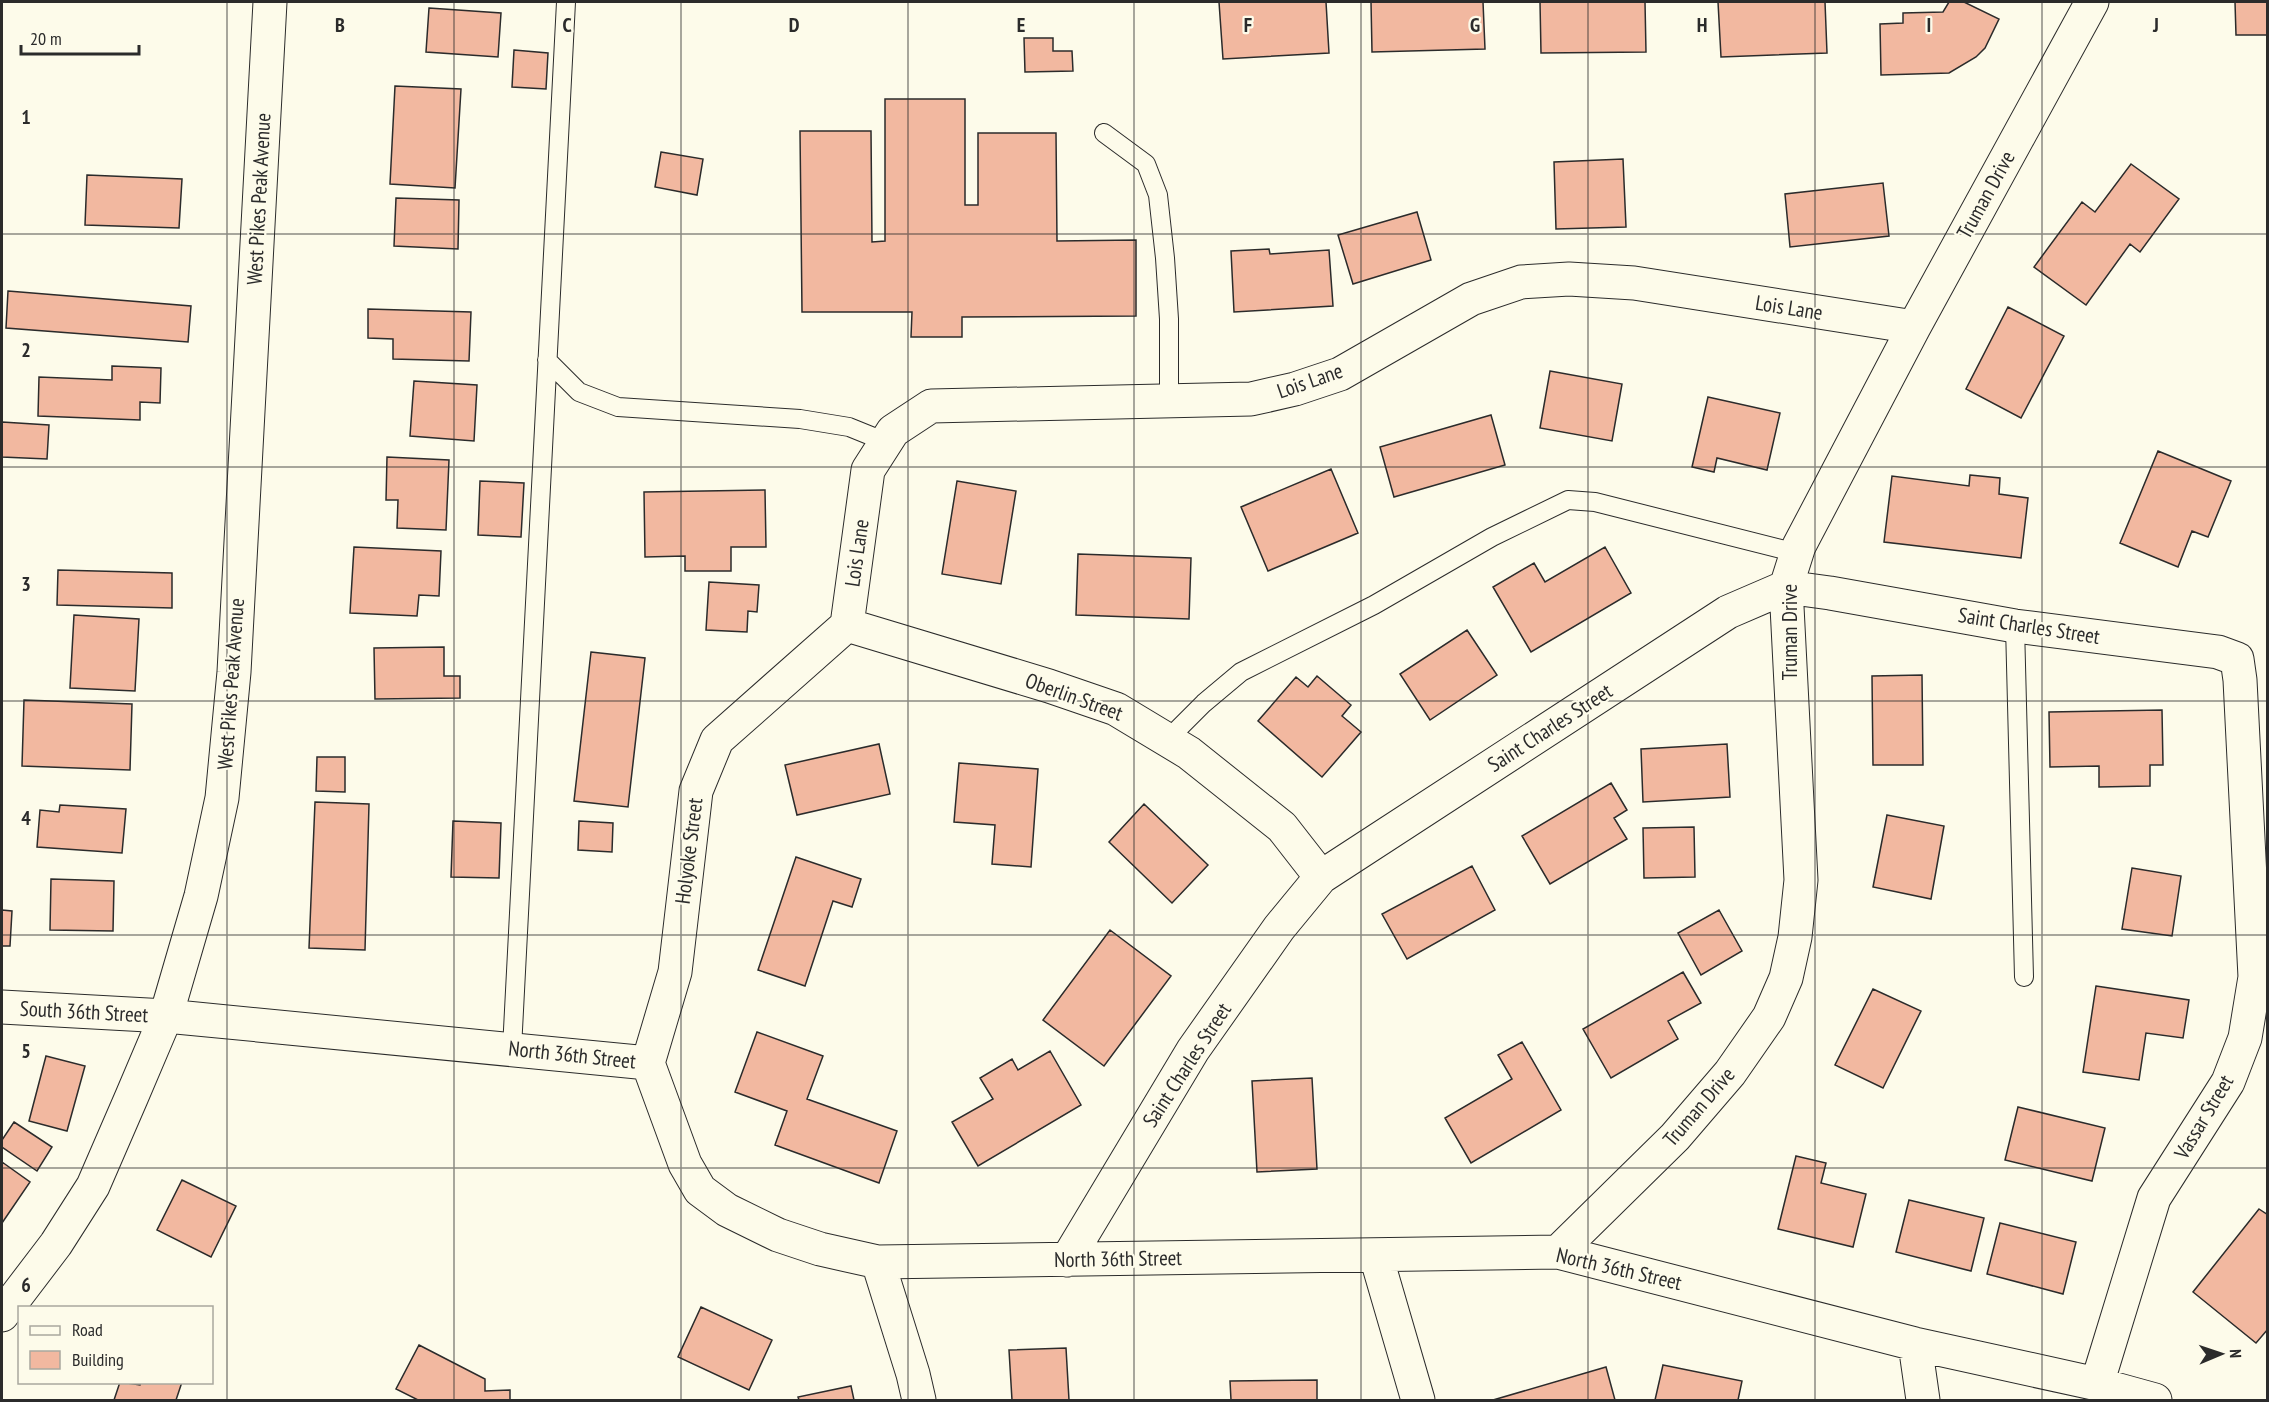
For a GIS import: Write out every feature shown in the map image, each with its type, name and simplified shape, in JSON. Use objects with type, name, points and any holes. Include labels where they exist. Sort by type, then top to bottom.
[{"type":"street","name":"West Pikes Peak Avenue","points":[[2,1315],[56,1244],[93,1186],[166,1016],[201,896],[222,798],[234,660],[270,2]]},
{"type":"street","name":"Truman Drive","points":[[1558,1252],[1675,1137],[1730,1074],[1769,1017],[1786,978],[1795,937],[1801,880],[1786,587],[1797,553],[1914,327],[2092,2]]},
{"type":"street","name":"Lois Lane","points":[[847,625],[868,470],[893,431],[931,406],[1251,399],[1340,374],[1471,299],[1521,282],[1569,279],[1634,284],[1914,327]]},
{"type":"street","name":"Saint Charles Street","points":[[1067,1260],[1193,1050],[1279,928],[1321,877],[1728,612],[1786,587],[1830,592],[2015,626],[2218,652],[2237,659]]},
{"type":"street","name":"Oberlin Street","points":[[847,625],[1049,686],[1116,709],[1189,753],[1282,827],[1321,877]]},
{"type":"street","name":"Holyoke Street","points":[[648,1063],[675,972],[696,791],[717,740],[847,625]]},
{"type":"street","name":"Vassar Street","points":[[2097,1384],[2154,1198],[2228,1082],[2245,1038],[2261,976],[2237,659]]},
{"type":"street","name":"South 36th Street","points":[[2,1008],[166,1016]]},
{"type":"street","name":"North 36th Street","points":[[166,1016],[648,1063],[685,1164],[700,1191],[727,1210],[778,1235],[820,1249],[878,1262],[1558,1252],[1915,1344],[2097,1384],[2155,1401]]},
{"type":"street","points":[[1376,1256],[1418,1401]]},
{"type":"street","points":[[878,1262],[913,1374],[919,1401]]},
{"type":"street","points":[[1915,1344],[1923,1401]]},
{"type":"lane","points":[[512,1049],[566,2]]},
{"type":"lane","points":[[1104,133],[1146,164],[1158,195],[1169,319],[1169,401]]},
{"type":"lane","points":[[547,360],[579,392],[618,407],[800,419],[849,427],[886,442]]},
{"type":"lane","points":[[1167,740],[1204,703],[1241,672],[1374,605],[1492,537],[1568,500],[1595,502],[1797,553]]},
{"type":"lane","points":[[2015,626],[2024,977]]},
{"type":"building","points":[[1219,2],[1326,2],[1329,53],[1223,59]]},
{"type":"building","points":[[1371,2],[1483,2],[1485,49],[1372,52]]},
{"type":"building","points":[[1540,2],[1645,2],[1646,52],[1541,53]]},
{"type":"building","points":[[1718,2],[1825,2],[1827,53],[1721,57]]},
{"type":"building","points":[[1949,2],[1964,2],[1999,19],[1985,48],[1976,57],[1949,73],[1881,75],[1880,24],[1903,23],[1903,13],[1943,12]]},
{"type":"building","points":[[2235,2],[2268,2],[2268,35],[2236,35]]},
{"type":"building","points":[[429,8],[501,13],[498,57],[426,52]]},
{"type":"building","points":[[1024,38],[1053,38],[1053,51],[1072,51],[1073,71],[1025,72]]},
{"type":"building","points":[[514,50],[548,53],[546,89],[512,87]]},
{"type":"building","points":[[395,86],[461,89],[455,188],[390,184]]},
{"type":"building","points":[[885,99],[965,99],[965,205],[978,205],[978,133],[1056,133],[1057,241],[1136,240],[1136,316],[962,317],[962,337],[911,337],[912,312],[802,312],[800,131],[871,131],[872,242],[885,241]]},
{"type":"building","points":[[661,152],[703,159],[697,195],[655,187]]},
{"type":"building","points":[[1623,159],[1626,227],[1556,229],[1554,162]]},
{"type":"building","points":[[2131,164],[2179,199],[2140,252],[2130,244],[2086,305],[2034,267],[2082,202],[2095,212]]},
{"type":"building","points":[[87,175],[182,179],[179,228],[85,225]]},
{"type":"building","points":[[1883,183],[1889,236],[1790,247],[1785,194]]},
{"type":"building","points":[[396,198],[459,200],[458,249],[394,246]]},
{"type":"building","points":[[1417,212],[1431,260],[1353,284],[1338,235]]},
{"type":"building","points":[[1269,249],[1270,254],[1329,250],[1333,306],[1234,312],[1231,251]]},
{"type":"building","points":[[8,291],[191,306],[188,342],[6,328]]},
{"type":"building","points":[[2008,307],[2064,336],[2021,418],[1966,389]]},
{"type":"building","points":[[368,309],[471,312],[469,361],[393,359],[393,339],[368,338]]},
{"type":"building","points":[[112,366],[161,368],[160,403],[140,402],[140,420],[38,416],[39,377],[112,380]]},
{"type":"building","points":[[1550,371],[1622,384],[1612,441],[1540,428]]},
{"type":"building","points":[[414,381],[477,385],[474,441],[410,436]]},
{"type":"building","points":[[1708,397],[1780,413],[1767,470],[1717,458],[1714,472],[1692,467]]},
{"type":"building","points":[[1491,415],[1505,465],[1394,497],[1380,447]]},
{"type":"building","points":[[2,422],[49,425],[47,459],[2,457]]},
{"type":"building","points":[[2158,451],[2231,481],[2208,537],[2192,531],[2178,567],[2120,543]]},
{"type":"building","points":[[387,457],[449,460],[446,530],[397,528],[398,500],[386,500]]},
{"type":"building","points":[[1331,469],[1358,533],[1268,571],[1241,507]]},
{"type":"building","points":[[1970,475],[2000,478],[1999,494],[2028,498],[2021,558],[1884,542],[1892,476],[1969,486]]},
{"type":"building","points":[[480,481],[524,483],[521,537],[478,535]]},
{"type":"building","points":[[957,481],[1016,491],[1001,584],[942,574]]},
{"type":"building","points":[[765,490],[766,547],[731,547],[731,571],[685,571],[685,556],[645,557],[644,492]]},
{"type":"building","points":[[354,547],[441,551],[439,596],[419,595],[417,616],[350,613]]},
{"type":"building","points":[[1605,547],[1631,593],[1531,652],[1493,587],[1534,563],[1545,582]]},
{"type":"building","points":[[1078,554],[1191,558],[1189,619],[1076,615]]},
{"type":"building","points":[[58,570],[172,573],[172,608],[57,605]]},
{"type":"building","points":[[709,582],[759,585],[757,612],[748,611],[747,632],[706,630]]},
{"type":"building","points":[[74,615],[139,619],[135,691],[70,688]]},
{"type":"building","points":[[1467,630],[1497,675],[1430,720],[1400,674]]},
{"type":"building","points":[[444,647],[444,676],[460,676],[460,698],[375,699],[374,648]]},
{"type":"building","points":[[591,652],[645,658],[628,807],[574,801]]},
{"type":"building","points":[[1922,675],[1923,765],[1873,765],[1872,676]]},
{"type":"building","points":[[1317,676],[1351,705],[1342,716],[1361,732],[1322,777],[1258,721],[1296,677],[1308,687]]},
{"type":"building","points":[[24,700],[132,704],[130,770],[22,766]]},
{"type":"building","points":[[2162,710],[2163,765],[2150,765],[2150,786],[2099,787],[2099,766],[2050,767],[2049,712]]},
{"type":"building","points":[[879,744],[890,794],[797,815],[785,765]]},
{"type":"building","points":[[1727,744],[1730,797],[1643,802],[1641,749]]},
{"type":"building","points":[[317,757],[345,757],[345,792],[316,791]]},
{"type":"building","points":[[959,763],[1038,769],[1031,867],[992,864],[995,825],[954,822]]},
{"type":"building","points":[[1611,783],[1627,810],[1614,818],[1627,839],[1550,884],[1522,836]]},
{"type":"building","points":[[315,802],[369,804],[365,950],[309,948]]},
{"type":"building","points":[[1144,804],[1208,865],[1172,903],[1109,842]]},
{"type":"building","points":[[60,805],[126,809],[122,853],[37,847],[40,810],[59,812]]},
{"type":"building","points":[[1887,815],[1944,826],[1931,899],[1873,887]]},
{"type":"building","points":[[453,821],[501,823],[499,878],[451,877]]},
{"type":"building","points":[[579,821],[613,823],[612,852],[578,850]]},
{"type":"building","points":[[1694,827],[1695,877],[1644,878],[1643,828]]},
{"type":"building","points":[[796,857],[861,879],[852,907],[833,901],[805,986],[758,970]]},
{"type":"building","points":[[1472,866],[1495,910],[1407,959],[1382,914]]},
{"type":"building","points":[[2132,868],[2181,876],[2172,936],[2122,929]]},
{"type":"building","points":[[51,879],[114,881],[113,931],[50,930]]},
{"type":"building","points":[[2,910],[12,911],[10,946],[2,946]]},
{"type":"building","points":[[1719,910],[1742,951],[1701,975],[1678,933]]},
{"type":"building","points":[[1110,930],[1171,976],[1104,1066],[1043,1020]]},
{"type":"building","points":[[1683,972],[1701,1003],[1668,1021],[1678,1039],[1611,1078],[1583,1029]]},
{"type":"building","points":[[2096,986],[2189,1000],[2183,1038],[2146,1033],[2139,1080],[2083,1072]]},
{"type":"building","points":[[1873,989],[1921,1011],[1883,1088],[1835,1065]]},
{"type":"building","points":[[757,1032],[823,1056],[807,1099],[897,1131],[879,1183],[775,1145],[787,1111],[735,1092]]},
{"type":"building","points":[[1522,1042],[1561,1110],[1471,1163],[1445,1118],[1512,1079],[1498,1055]]},
{"type":"building","points":[[1050,1051],[1081,1105],[978,1166],[952,1122],[993,1099],[980,1078],[1012,1059],[1018,1070]]},
{"type":"building","points":[[46,1056],[85,1066],[67,1131],[29,1121]]},
{"type":"building","points":[[1312,1078],[1317,1169],[1257,1172],[1252,1081]]},
{"type":"building","points":[[2018,1107],[2105,1128],[2092,1181],[2005,1160]]},
{"type":"building","points":[[14,1122],[52,1147],[37,1171],[2,1147],[2,1140]]},
{"type":"building","points":[[1796,1156],[1826,1163],[1821,1183],[1866,1194],[1853,1247],[1778,1229]]},
{"type":"building","points":[[2,1162],[30,1182],[2,1223]]},
{"type":"building","points":[[182,1180],[236,1206],[211,1257],[157,1230]]},
{"type":"building","points":[[1909,1200],[1984,1218],[1971,1271],[1896,1252]]},
{"type":"building","points":[[2259,1209],[2268,1215],[2268,1329],[2256,1343],[2193,1292]]},
{"type":"building","points":[[2000,1223],[2076,1242],[2063,1294],[1987,1274]]},
{"type":"building","points":[[701,1307],[772,1340],[749,1390],[678,1357]]},
{"type":"building","points":[[419,1345],[485,1379],[485,1391],[510,1390],[510,1400],[418,1400],[396,1389]]},
{"type":"building","points":[[1066,1348],[1069,1400],[1012,1400],[1009,1350]]},
{"type":"building","points":[[1663,1365],[1742,1381],[1738,1400],[1655,1400]]},
{"type":"building","points":[[1606,1367],[1615,1400],[1493,1400]]},
{"type":"building","points":[[1317,1380],[1317,1400],[1231,1400],[1230,1381]]},
{"type":"building","points":[[119,1384],[181,1384],[176,1400],[114,1400]]},
{"type":"building","points":[[851,1386],[854,1400],[799,1400],[798,1397]]}]
